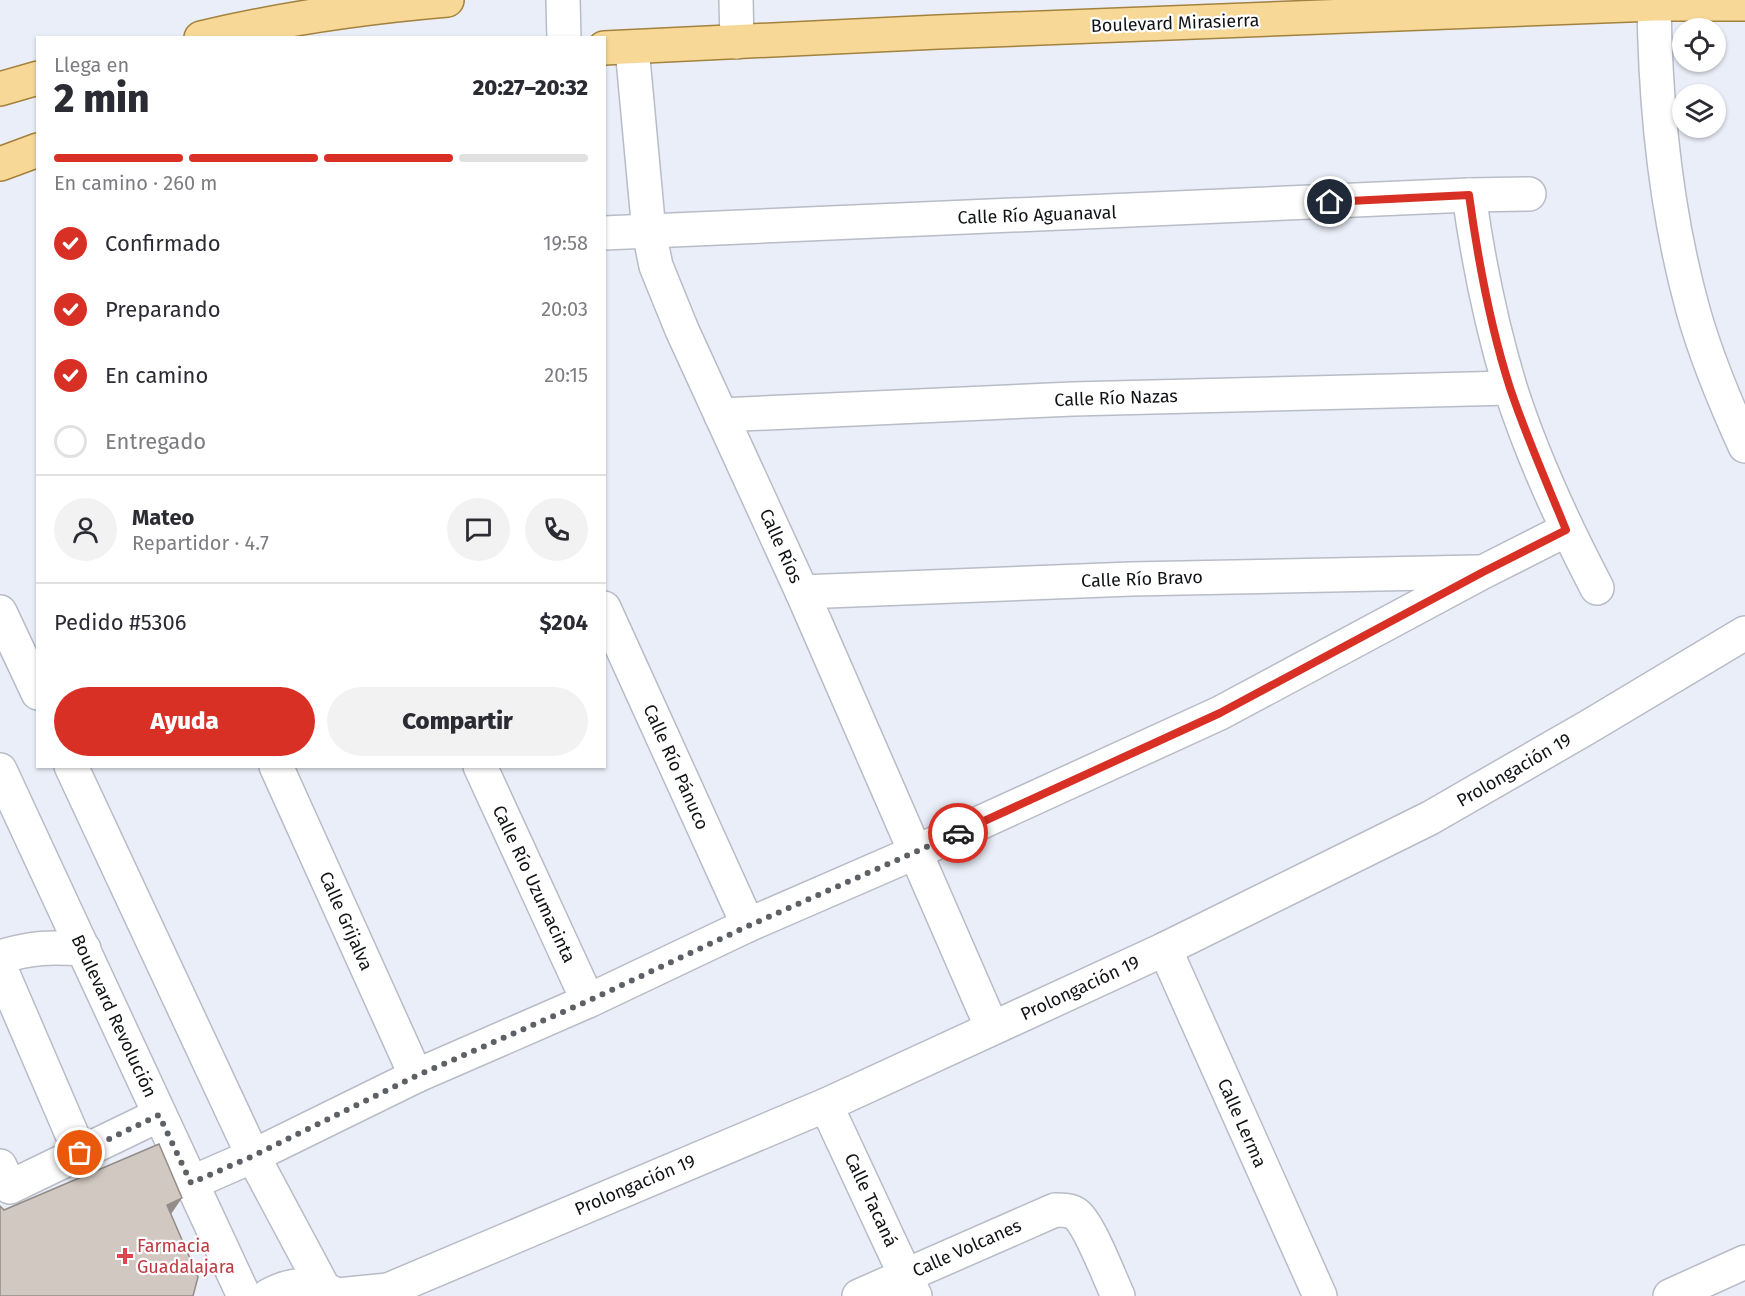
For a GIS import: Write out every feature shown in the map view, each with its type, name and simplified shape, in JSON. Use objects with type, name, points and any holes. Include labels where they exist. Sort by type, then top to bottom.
[{"type":"main road","points":[[210,36],[329,14],[447,0]]},
{"type":"main road","name":"Boulevard Mirasierra","points":[[618,48],[1654,2],[1745,4]]},
{"type":"main road","points":[[2,82],[36,78]]},
{"type":"main road","points":[[0,164],[36,151]]},
{"type":"street","points":[[563,0],[564,36]]},
{"type":"street","points":[[736,0],[737,42]]},
{"type":"street","points":[[1654,2],[1656,77],[1662,153],[1675,234],[1694,312],[1724,399],[1745,446]]},
{"type":"street","name":"Calle Ríos","points":[[618,48],[649,232],[656,266],[666,293],[801,592],[992,1028]]},
{"type":"street","name":"Calle Río Aguanaval","points":[[606,233],[1529,194]]},
{"type":"street","points":[[1469,195],[1476,249],[1491,318],[1510,388],[1566,530],[1597,588]]},
{"type":"street","name":"Calle Río Nazas","points":[[721,415],[1073,399],[1510,388]]},
{"type":"street","points":[[191,1183],[253,1156],[416,1076],[588,1001],[748,926],[1220,713],[1566,530]]},
{"type":"street","name":"Calle Río Bravo","points":[[801,592],[1131,579],[1483,572]]},
{"type":"street","points":[[0,612],[36,689]]},
{"type":"street","name":"Calle Río Pánuco","points":[[606,612],[748,926]]},
{"type":"street","name":"Prolongación 19","points":[[268,1296],[283,1288],[302,1284],[333,1293],[386,1293],[826,1105],[1165,949],[1430,818],[1598,722],[1745,633]]},
{"type":"street","points":[[72,768],[253,1156],[333,1293]]},
{"type":"street","name":"Calle Grijalva","points":[[277,768],[416,1076]]},
{"type":"street","name":"Calle Río Uzumacinta","points":[[481,768],[588,1001]]},
{"type":"street","name":"Boulevard Revolución","points":[[0,770],[244,1296]]},
{"type":"street","points":[[0,957],[41,947],[84,950]]},
{"type":"street","name":"Calle Lerma","points":[[1165,949],[1320,1296]]},
{"type":"street","points":[[0,967],[80,1153]]},
{"type":"street","name":"Calle Tacaná","points":[[826,1105],[910,1285]]},
{"type":"street","points":[[0,1166],[10,1187],[159,1115]]},
{"type":"street","name":"Calle Volcanes","points":[[859,1296],[910,1285],[1055,1210],[1067,1210],[1077,1215],[1096,1248],[1118,1296]]},
{"type":"street","points":[[1670,1296],[1745,1262]]},
{"type":"building","points":[[159,1144],[182,1198],[167,1205],[198,1277],[193,1296],[0,1296],[0,1206],[4,1210]]},
{"type":"way so far","points":[[80,1153],[159,1115],[191,1183],[253,1156],[416,1076],[588,1001],[748,926],[958,833]]},
{"type":"place","name":"Farmacia Guadalajara","points":[[125,1256]]},
{"type":"route","points":[[958,833],[1220,713],[1566,530],[1510,388],[1491,318],[1476,249],[1469,195],[1330,202]]}]
